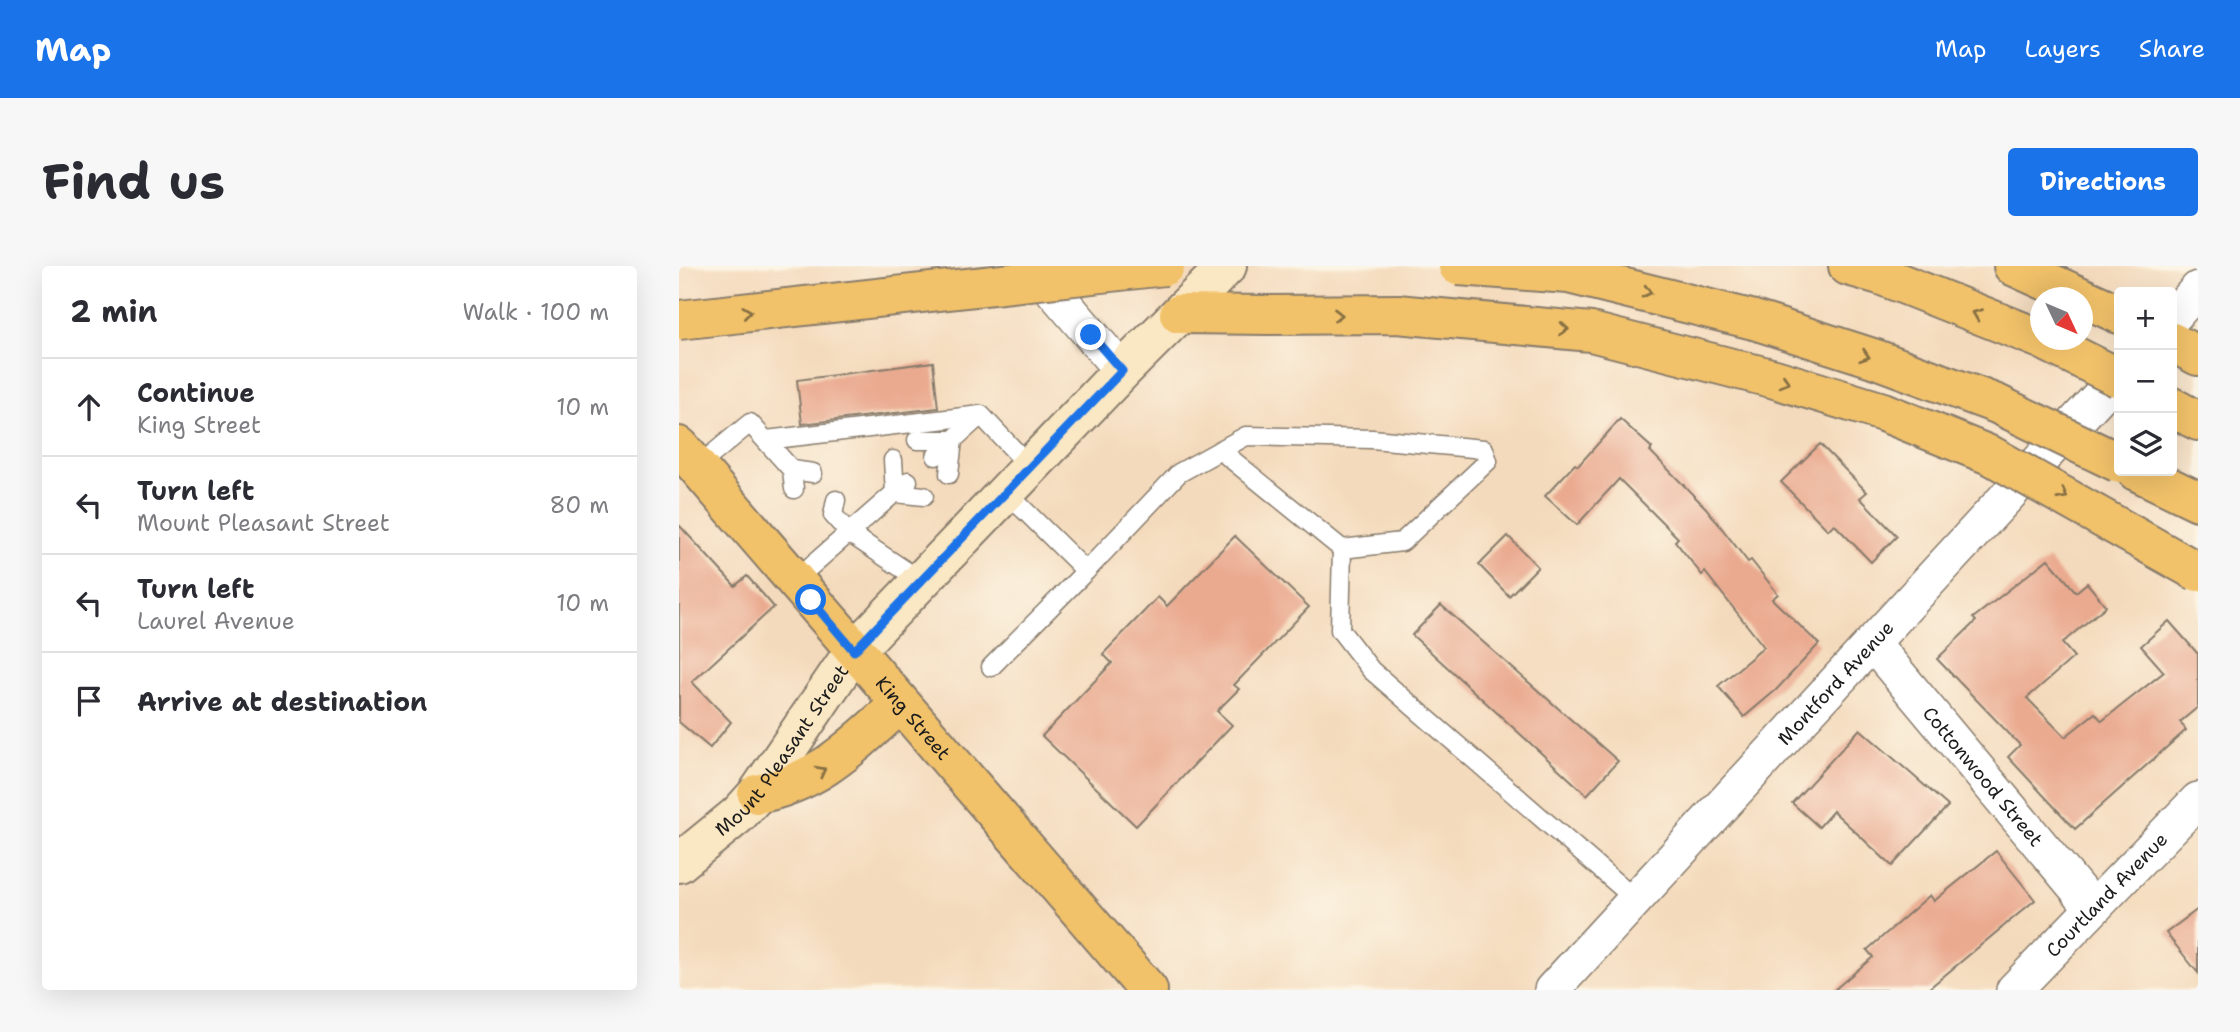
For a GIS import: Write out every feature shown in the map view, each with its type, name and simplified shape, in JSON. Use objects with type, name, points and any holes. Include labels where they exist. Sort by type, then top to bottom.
[{"type":"main road","points":[[679,320],[1165,266]]},
{"type":"main road","name":"Mount Pleasant Street","points":[[679,863],[739,814],[757,794],[854,651],[1122,371],[1227,266]]},
{"type":"main road","points":[[1458,266],[1569,274],[1754,320],[1875,359],[1997,404],[2114,461]]},
{"type":"main road","points":[[1848,266],[1880,275],[2030,334]]},
{"type":"main road","points":[[2013,266],[2114,312]]},
{"type":"main road","points":[[1179,314],[1397,314],[1591,332],[1775,379],[1883,412],[1992,456],[2198,572]]},
{"type":"main road","points":[[2177,345],[2198,356]]},
{"type":"main road","points":[[2064,350],[2114,375]]},
{"type":"main road","points":[[2177,410],[2198,421]]},
{"type":"main road","name":"King Street","points":[[688,456],[1148,990]]},
{"type":"main road","points":[[2146,476],[2198,501]]},
{"type":"main road","points":[[757,794],[784,789],[829,767],[900,704]]},
{"type":"street","points":[[1032,266],[1122,371]]},
{"type":"street","points":[[2177,312],[2198,289]]},
{"type":"street","name":"Montford Avenue","points":[[1552,990],[2114,382]]},
{"type":"street","name":"Cottonwood Street","points":[[1873,644],[2093,908]]},
{"type":"street","name":"Courtland Avenue","points":[[2014,990],[2198,800]]},
{"type":"lane","points":[[981,415],[1018,480],[1086,571]]},
{"type":"lane","points":[[766,440],[981,415]]},
{"type":"lane","points":[[936,456],[981,415]]},
{"type":"lane","points":[[688,456],[750,423],[792,470],[794,489]]},
{"type":"lane","points":[[991,667],[1179,473],[1220,450],[1245,436],[1372,439],[1484,449],[1488,461],[1402,542],[1342,550],[1220,450]]},
{"type":"lane","points":[[917,440],[953,440]]},
{"type":"lane","points":[[949,474],[953,440]]},
{"type":"lane","points":[[893,460],[901,487]]},
{"type":"lane","points":[[792,470],[813,473]]},
{"type":"lane","points":[[794,581],[901,487]]},
{"type":"lane","points":[[901,487],[924,496]]},
{"type":"lane","points":[[828,510],[849,533],[921,581]]},
{"type":"lane","points":[[1342,550],[1340,630],[1371,670],[1636,900]]},
{"type":"building","points":[[933,362],[938,408],[802,424],[797,380]]},
{"type":"building","points":[[1620,419],[1652,448],[1650,451],[1706,508],[1748,562],[1751,560],[1778,594],[1772,599],[1819,644],[1776,690],[1744,717],[1718,686],[1764,647],[1705,572],[1702,575],[1675,541],[1678,538],[1619,479],[1577,525],[1545,496],[1575,464],[1578,466]]},
{"type":"building","points":[[1820,444],[1867,492],[1860,498],[1897,536],[1871,562],[1834,524],[1828,530],[1781,482]]},
{"type":"building","points":[[679,525],[735,586],[747,576],[774,607],[692,682],[731,722],[710,748],[679,722]]},
{"type":"building","points":[[1235,536],[1309,607],[1234,685],[1239,689],[1217,711],[1232,725],[1136,826],[1042,736],[1112,663],[1103,654],[1158,597],[1167,606]]},
{"type":"building","points":[[1508,536],[1538,567],[1509,596],[1479,565]]},
{"type":"building","points":[[2048,559],[2076,592],[2087,583],[2106,606],[2062,643],[2074,657],[2027,698],[2065,737],[2095,713],[2102,721],[2164,672],[2141,646],[2169,621],[2198,654],[2198,707],[2180,722],[2186,730],[2075,829],[2008,757],[2020,745],[1937,659],[1976,621],[1973,618]]},
{"type":"building","points":[[1441,605],[1618,761],[1587,795],[1412,635]]},
{"type":"building","points":[[1860,729],[1948,806],[1892,866],[1833,811],[1819,827],[1792,803]]},
{"type":"building","points":[[1996,851],[2035,900],[1927,990],[1834,990],[1873,957],[1867,950],[1930,895],[1934,901]]},
{"type":"building","points":[[2198,909],[2198,973],[2166,933]]},
{"type":"route","points":[[811,600],[854,651],[1122,371],[1091,335]]}]
